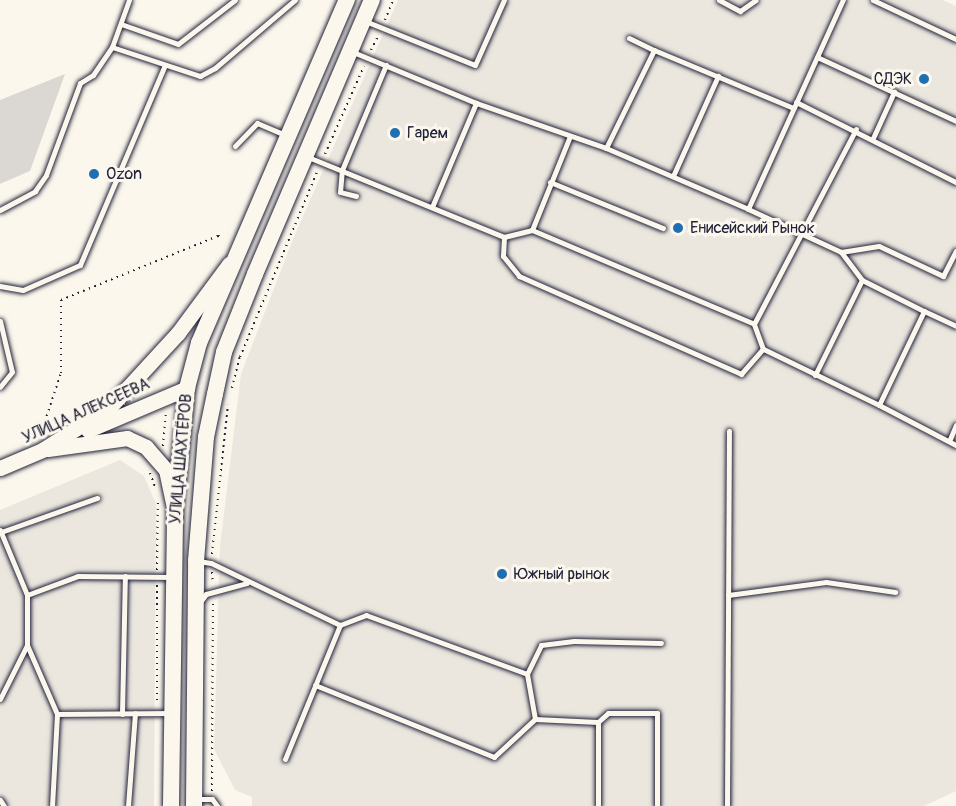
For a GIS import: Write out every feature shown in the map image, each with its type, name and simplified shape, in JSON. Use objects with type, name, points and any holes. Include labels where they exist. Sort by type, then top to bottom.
[{"type":"main road","name":"УЛИЦА ШАХТЁРОВ","points":[[171,806],[164,713],[165,577],[175,510],[187,388],[199,343],[347,0]]},
{"type":"main road","name":"УЛИЦА ШАХТЁРОВ","points":[[194,802],[195,608],[203,562],[206,437],[222,397],[224,352],[372,0]]},
{"type":"main road","points":[[187,388],[222,397]]},
{"type":"street","points":[[42,450],[109,408],[178,333],[235,257]]},
{"type":"street","name":"УЛИЦА АЛЕКСЕЕВА","points":[[0,468],[187,388]]},
{"type":"street","points":[[42,450],[127,438],[146,447],[166,470],[175,510]]},
{"type":"lane","points":[[0,210],[35,191],[46,175],[80,83],[93,75],[112,47],[129,0]]},
{"type":"lane","points":[[121,24],[178,44],[235,0]]},
{"type":"lane","points":[[112,47],[200,76],[215,68],[295,0]]},
{"type":"lane","points":[[363,20],[475,65],[504,0]]},
{"type":"lane","points":[[719,0],[740,11],[756,0]]},
{"type":"lane","points":[[748,208],[843,0]]},
{"type":"lane","points":[[873,0],[956,39]]},
{"type":"lane","points":[[629,38],[718,76],[856,129],[956,182]]},
{"type":"lane","points":[[606,148],[654,50]]},
{"type":"lane","points":[[350,51],[476,103],[606,148],[748,208],[841,252],[862,280],[956,326]]},
{"type":"lane","points":[[818,57],[956,121]]},
{"type":"lane","points":[[0,286],[24,290],[80,265],[165,65]]},
{"type":"lane","points":[[356,196],[340,192],[342,170],[386,65]]},
{"type":"lane","points":[[673,176],[718,76]]},
{"type":"lane","points":[[873,138],[894,92]]},
{"type":"lane","points":[[432,207],[476,103]]},
{"type":"lane","points":[[235,146],[256,123],[289,136]]},
{"type":"lane","points":[[754,324],[856,129]]},
{"type":"lane","points":[[532,230],[570,136]]},
{"type":"lane","points":[[305,156],[504,237],[532,230],[754,324],[763,349],[950,439],[956,444]]},
{"type":"lane","points":[[550,182],[663,228]]},
{"type":"lane","points":[[504,237],[503,256],[519,276],[741,374],[763,349]]},
{"type":"lane","points":[[841,252],[879,246],[943,276],[956,251]]},
{"type":"lane","points":[[815,375],[862,280]]},
{"type":"lane","points":[[879,405],[924,311]]},
{"type":"lane","points":[[0,321],[12,372],[0,387]]},
{"type":"lane","points":[[950,439],[956,425]]},
{"type":"lane","points":[[727,806],[729,431]]},
{"type":"lane","points":[[52,806],[57,714],[27,645],[27,594],[0,531],[97,498]]},
{"type":"lane","points":[[203,562],[340,625],[366,615],[527,674]]},
{"type":"lane","points":[[27,594],[78,576],[165,577]]},
{"type":"lane","points":[[122,714],[125,576]]},
{"type":"lane","points":[[728,595],[786,590],[826,582],[896,592]]},
{"type":"lane","points":[[195,608],[206,594],[247,583]]},
{"type":"lane","points":[[285,759],[340,625]]},
{"type":"lane","points":[[535,719],[527,674],[541,645],[574,641],[661,643]]},
{"type":"lane","points":[[0,699],[27,645]]},
{"type":"lane","points":[[315,686],[494,757],[535,719],[598,722],[608,713],[657,713],[657,806]]},
{"type":"lane","points":[[128,806],[135,713]]},
{"type":"lane","points":[[57,714],[164,713]]},
{"type":"lane","points":[[598,722],[598,806]]},
{"type":"lane","points":[[194,802],[212,799],[217,806]]},
{"type":"lane","points":[[0,800],[3,806]]},
{"type":"path","points":[[231,389],[262,302],[393,0]]},
{"type":"path","points":[[41,433],[62,373],[61,300],[218,236],[224,237]]},
{"type":"path","points":[[212,799],[213,593],[203,562],[222,397]]},
{"type":"path","points":[[162,452],[166,410]]},
{"type":"path","points":[[148,467],[159,496],[165,577],[164,713]]},
{"type":"shaded area","points":[[398,0],[943,0],[956,6],[956,791],[924,806],[252,806],[252,797],[235,790],[214,749],[220,546],[241,374],[293,239]]},
{"type":"shaded area","points":[[65,74],[30,171],[0,184],[0,100]]},
{"type":"shaded area","points":[[120,460],[144,476],[156,504],[154,806],[0,806],[0,510]]},
{"type":"place","name":"СДЭК","points":[[924,79]]},
{"type":"place","name":"Гарем","points":[[395,133]]},
{"type":"place","name":"Ozon","points":[[94,174]]},
{"type":"place","name":"Енисейский Рынок","points":[[678,228]]},
{"type":"place","name":"Южный рынок","points":[[502,574]]}]
